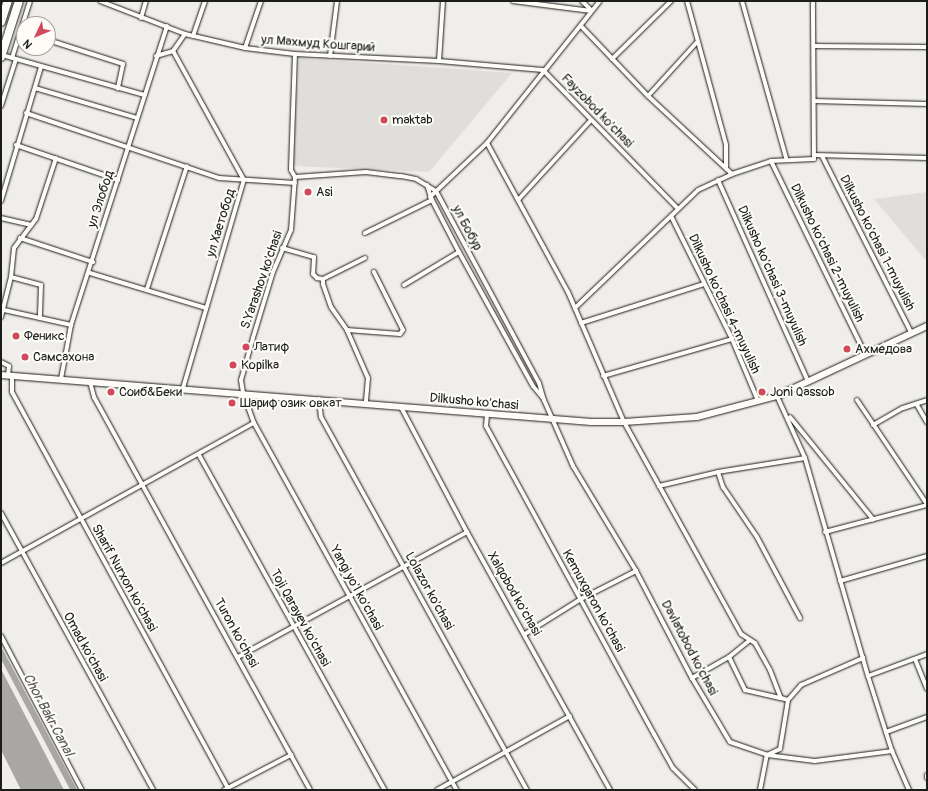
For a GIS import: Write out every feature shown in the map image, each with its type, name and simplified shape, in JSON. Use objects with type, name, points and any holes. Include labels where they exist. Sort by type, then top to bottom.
[{"type":"highway","points":[[1,22],[8,1]]},
{"type":"highway","points":[[1,56],[19,1]]},
{"type":"street","points":[[26,16],[30,1]]},
{"type":"street","name":"ул Махмуд Кошгарий","points":[[100,1],[185,34],[245,48],[295,54],[439,61],[543,70]]},
{"type":"street","points":[[141,18],[146,1]]},
{"type":"street","points":[[193,36],[205,1]]},
{"type":"street","points":[[245,48],[261,1]]},
{"type":"street","points":[[330,56],[337,1]]},
{"type":"street","points":[[439,61],[443,1]]},
{"type":"street","points":[[513,1],[591,11]]},
{"type":"street","points":[[582,1],[591,11]]},
{"type":"street","name":"Fayzobod ko'chasi","points":[[600,1],[581,26],[543,70],[677,208]]},
{"type":"street","points":[[612,59],[671,1]]},
{"type":"street","points":[[687,1],[726,145],[726,168]]},
{"type":"street","points":[[742,1],[786,158]]},
{"type":"street","points":[[813,1],[815,156]]},
{"type":"street","name":"ул Элобод","points":[[61,379],[71,325],[90,272],[156,56],[167,26]]},
{"type":"street","points":[[581,26],[648,96],[732,174]]},
{"type":"street","points":[[156,56],[173,51],[185,34]]},
{"type":"street","points":[[648,96],[698,41]]},
{"type":"street","points":[[56,43],[124,64],[118,88]]},
{"type":"street","points":[[814,46],[927,47]]},
{"type":"street","points":[[1,106],[16,51]]},
{"type":"street","name":"ул Хаетобод","points":[[173,51],[244,180],[183,388]]},
{"type":"street","name":"S.Yarashov ko'chasi","points":[[243,393],[241,380],[282,248],[291,230],[295,182],[295,177],[291,170],[295,54]]},
{"type":"street","points":[[1,56],[14,58],[144,95]]},
{"type":"street","points":[[1,201],[16,145],[42,67]]},
{"type":"street","points":[[365,233],[431,199],[436,191],[487,143],[543,70]]},
{"type":"street","points":[[35,88],[137,118]]},
{"type":"street","points":[[814,101],[927,104]]},
{"type":"street","points":[[26,113],[219,178],[295,182]]},
{"type":"street","points":[[518,200],[591,120]]},
{"type":"street","points":[[487,143],[575,308],[624,422],[741,634],[755,643],[770,670],[781,698]]},
{"type":"street","points":[[16,145],[118,180]]},
{"type":"street","points":[[575,308],[671,216],[677,208],[698,190],[732,174],[771,161],[786,158],[814,159],[815,156],[927,158]]},
{"type":"street","name":"Dilkusho ko'chasi 1-muyulish","points":[[822,156],[911,332]]},
{"type":"street","points":[[1,317],[4,310],[11,277],[14,248],[31,225],[46,191],[56,158]]},
{"type":"street","name":"Dilkusho ko'chasi 2-muyulish","points":[[771,161],[865,354]]},
{"type":"street","points":[[147,289],[187,166]]},
{"type":"street","points":[[295,177],[366,172],[401,176],[427,185],[436,191]]},
{"type":"street","name":"Dilkusho ko'chasi 3-muyulish","points":[[718,180],[808,381]]},
{"type":"street","points":[[427,185],[431,199],[459,252],[533,386],[544,400]]},
{"type":"street","name":"ул Бобур","points":[[436,191],[539,383],[544,400],[554,419]]},
{"type":"street","name":"Dilkusho ko'chasi 4-muyulish","points":[[671,216],[732,339],[758,402]]},
{"type":"street","points":[[1,218],[31,225]]},
{"type":"street","points":[[20,238],[92,262]]},
{"type":"street","points":[[282,248],[314,257],[313,274],[316,278],[323,279],[365,258]]},
{"type":"street","points":[[404,285],[459,252]]},
{"type":"street","points":[[90,272],[206,308]]},
{"type":"street","points":[[347,330],[400,334],[403,330],[374,272]]},
{"type":"street","points":[[11,277],[41,285],[40,318]]},
{"type":"street","points":[[323,279],[331,307],[347,330],[368,378],[366,403]]},
{"type":"street","points":[[582,323],[704,284]]},
{"type":"street","points":[[4,310],[71,325]]},
{"type":"street","name":"Dilkusho ko'chasi","points":[[1,375],[319,399],[487,415],[624,422],[697,417],[777,396],[911,332],[927,326]]},
{"type":"street","points":[[603,376],[732,339]]},
{"type":"street","points":[[1,362],[9,366],[10,376]]},
{"type":"street","name":"Sharif Nurxon ko'chasi","points":[[10,376],[12,392],[226,789]]},
{"type":"street","name":"Turon ko'chasi","points":[[90,382],[94,397],[310,790]]},
{"type":"street","name":"Yangi yo'l ko'chasi","points":[[243,393],[254,423],[457,790]]},
{"type":"street","points":[[777,396],[788,414],[873,519]]},
{"type":"street","name":"Lolazor ko'chasi","points":[[319,399],[321,417],[527,790]]},
{"type":"street","points":[[825,532],[927,505],[857,400]]},
{"type":"street","points":[[874,425],[903,408],[917,405],[927,400]]},
{"type":"street","points":[[917,405],[927,422]]},
{"type":"street","name":"Xalqobod ko'chasi","points":[[401,406],[467,532],[525,634],[610,790]]},
{"type":"street","points":[[788,414],[805,458],[825,532],[892,751],[909,790]]},
{"type":"street","name":"Kemuxgaron ko'chasi","points":[[487,415],[486,426],[673,768],[695,790]]},
{"type":"street","name":"Davlatobod ko'chasi","points":[[554,419],[573,466],[636,571],[692,678],[730,742],[767,755],[815,761],[892,751]]},
{"type":"street","points":[[1,563],[144,486],[254,423]]},
{"type":"street","name":"Toji Qarayev ko'chasi","points":[[199,455],[292,625],[385,790]]},
{"type":"street","points":[[659,486],[718,472],[805,458]]},
{"type":"street","points":[[718,472],[723,487],[757,537],[800,618]]},
{"type":"street","name":"Omad ko'chasi","points":[[1,512],[153,790]]},
{"type":"street","points":[[238,657],[292,625],[467,532]]},
{"type":"street","points":[[840,581],[927,556]]},
{"type":"street","points":[[525,634],[581,599],[636,571]]},
{"type":"street","points":[[1,636],[82,790]]},
{"type":"street","points":[[692,678],[729,657],[750,640]]},
{"type":"street","points":[[868,676],[927,654]]},
{"type":"street","points":[[729,657],[745,690],[788,700]]},
{"type":"street","points":[[760,790],[767,755],[780,749],[788,700],[801,685],[863,658]]},
{"type":"street","points":[[915,659],[927,689]]},
{"type":"street","points":[[437,790],[570,716]]},
{"type":"street","points":[[886,732],[927,717]]},
{"type":"street","points":[[226,789],[291,755]]},
{"type":"shaded area","name":"maktab","points":[[299,58],[512,73],[429,172],[293,166]]},
{"type":"shaded area","points":[[927,192],[927,262],[874,199]]},
{"type":"shaded area","points":[[1,669],[64,790],[21,790],[1,750]]},
{"type":"waterway","name":"Chor Bakr Canal","points":[[1,652],[74,790]]},
{"type":"place","name":"maktab","points":[[384,120]]},
{"type":"place","name":"Asi","points":[[308,192]]},
{"type":"place","name":"Феникс","points":[[16,336]]},
{"type":"place","name":"Латиф","points":[[246,347]]},
{"type":"place","name":"Ахмедова","points":[[847,349]]},
{"type":"place","name":"Самсахона","points":[[25,357]]},
{"type":"place","name":"Kopilka","points":[[233,365]]},
{"type":"place","name":"Соиб&Беки","points":[[111,392]]},
{"type":"place","name":"Joni Qassob","points":[[762,392]]},
{"type":"place","name":"Шариф озик овкат","points":[[232,403]]}]
